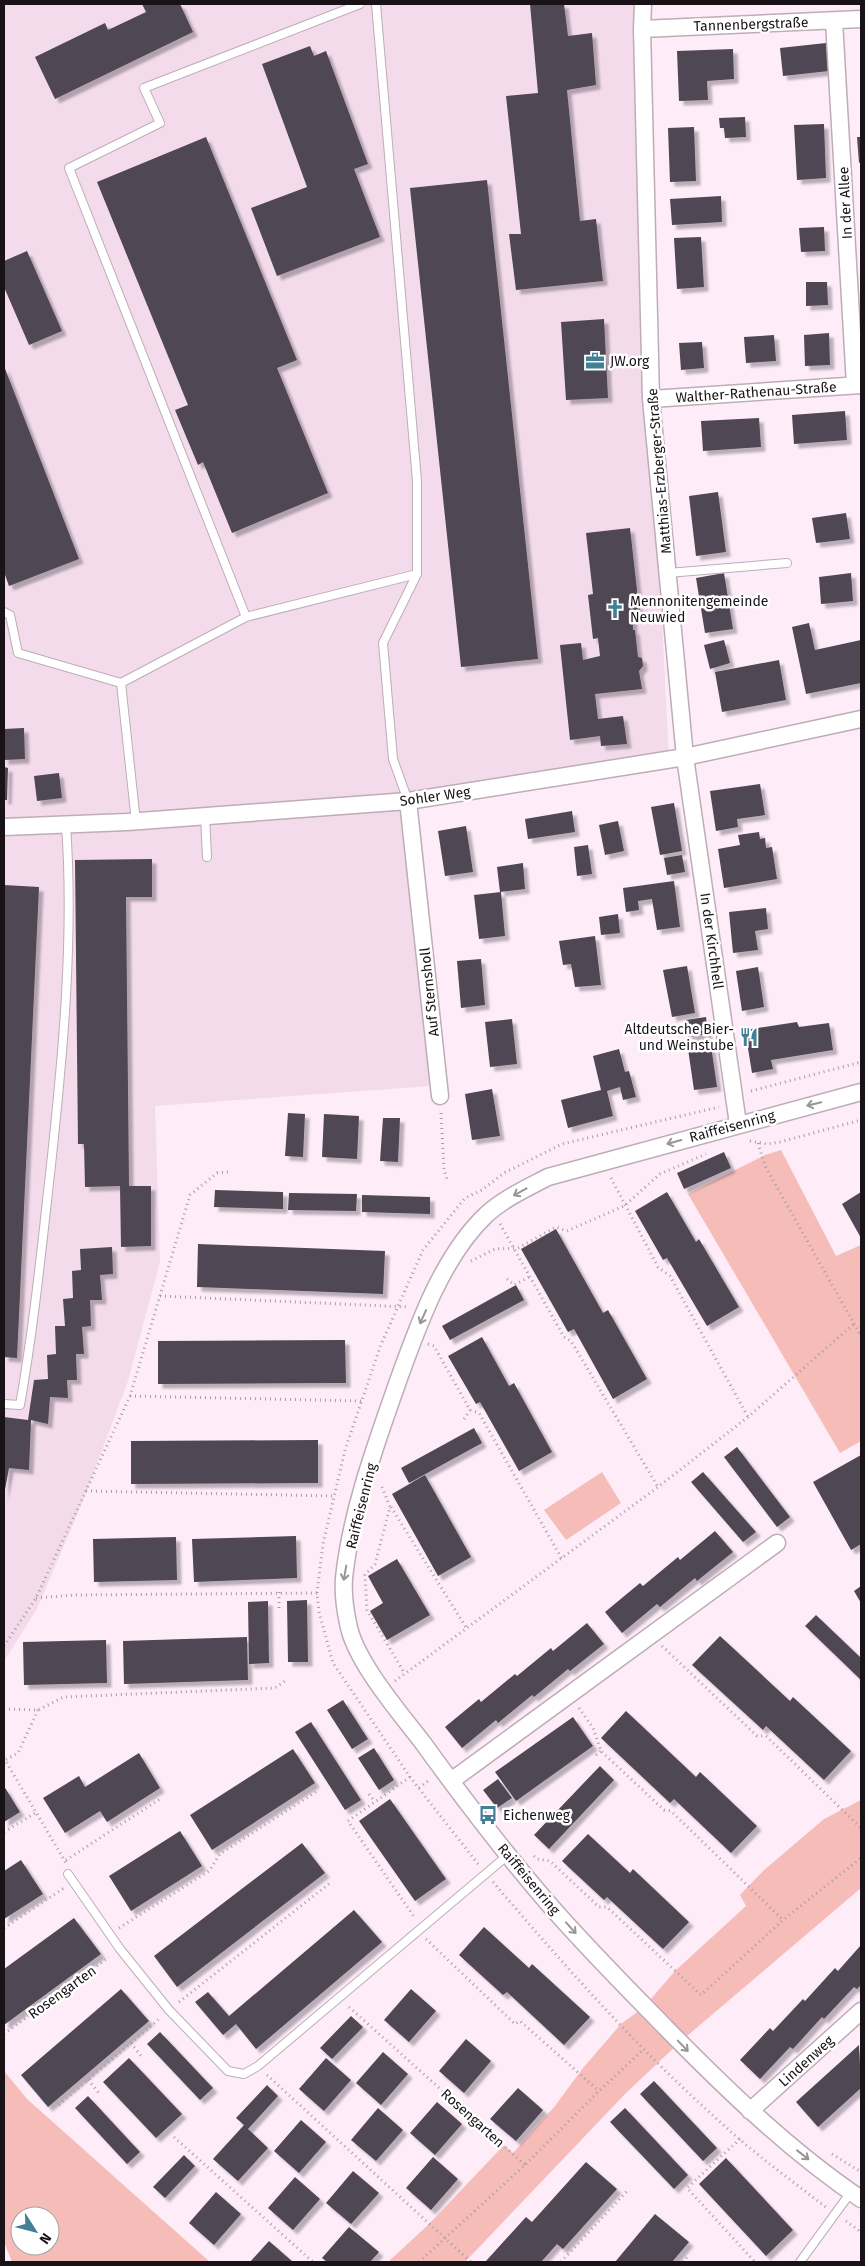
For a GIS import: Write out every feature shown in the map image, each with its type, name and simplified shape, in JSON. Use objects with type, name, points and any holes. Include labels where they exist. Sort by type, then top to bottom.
[{"type":"street","name":"Matthias-Erzberger-Straße","points":[[643,4],[642,29],[651,399],[686,758]]},
{"type":"street","name":"Tannenbergstraße","points":[[642,29],[861,19]]},
{"type":"street","name":"In der Allee","points":[[834,21],[858,385]]},
{"type":"street","name":"Walther-Rathenau-Straße","points":[[651,399],[858,385]]},
{"type":"street","name":"Sohler Weg","points":[[4,827],[136,822],[408,801],[686,758],[861,719]]},
{"type":"street","name":"In der Kirchhell","points":[[686,758],[738,1124]]},
{"type":"street","name":"Auf Sternsholl","points":[[408,801],[440,1096]]},
{"type":"street","name":"Raiffeisenring","points":[[856,2196],[750,2111],[638,2000],[546,1900],[508,1855],[450,1781],[383,1690],[360,1655],[348,1627],[344,1581],[354,1521],[385,1418],[421,1340],[428,1307],[441,1278],[464,1241],[492,1210],[548,1177],[861,1092]]},
{"type":"street","points":[[450,1781],[777,1543]]},
{"type":"street","name":"Lindenweg","points":[[750,2111],[861,2011]]},
{"type":"lane","points":[[246,617],[69,168],[160,123],[144,88],[360,4]]},
{"type":"lane","points":[[376,4],[417,481],[417,574],[383,643],[393,759],[408,801]]},
{"type":"lane","points":[[668,573],[787,563]]},
{"type":"lane","points":[[4,612],[10,615],[18,653],[121,683],[246,617],[417,574]]},
{"type":"lane","points":[[121,683],[136,822]]},
{"type":"lane","points":[[205,816],[208,857]]},
{"type":"lane","points":[[4,1404],[20,1406],[34,1325],[62,1061],[69,869],[66,824]]},
{"type":"lane","points":[[68,1874],[120,1949],[169,2010],[228,2071],[244,2074],[258,2066],[508,1855]]},
{"type":"lane","points":[[800,2262],[835,2213],[856,2196]]},
{"type":"path","points":[[861,1062],[734,1095],[722,1106],[562,1144],[504,1173],[482,1190],[465,1198],[423,1250],[396,1306],[345,1450],[323,1544],[317,1593],[319,1612],[333,1663],[410,1777],[486,1874],[546,1944],[644,2049],[718,2120],[861,2232]]},
{"type":"path","points":[[440,1096],[444,1170],[448,1182]]},
{"type":"path","points":[[742,1142],[780,1142],[861,1120]]},
{"type":"path","points":[[758,1143],[765,1166],[861,1336]]},
{"type":"path","points":[[466,1264],[495,1249],[518,1248],[556,1227],[568,1231],[624,1206],[660,1174],[711,1152]]},
{"type":"path","points":[[604,1161],[624,1206],[658,1267],[670,1276],[748,1416]]},
{"type":"path","points":[[4,1646],[36,1598],[130,1396],[190,1195],[217,1173],[229,1172]]},
{"type":"path","points":[[492,1210],[564,1337],[571,1341],[658,1487]]},
{"type":"path","points":[[507,1279],[514,1285],[529,1277]]},
{"type":"path","points":[[160,1296],[428,1307]]},
{"type":"path","points":[[383,1690],[658,1487],[748,1416],[855,1323]]},
{"type":"path","points":[[421,1340],[431,1336]]},
{"type":"path","points":[[421,1340],[434,1346],[470,1410],[479,1413],[562,1559]]},
{"type":"path","points":[[421,1340],[425,1352]]},
{"type":"path","points":[[130,1396],[361,1401]]},
{"type":"path","points":[[464,1419],[470,1410]]},
{"type":"path","points":[[381,1485],[390,1506],[467,1629]]},
{"type":"path","name":"Raiffeisenring","points":[[86,1492],[335,1496]]},
{"type":"path","points":[[390,1506],[375,1564],[365,1575],[367,1610],[404,1674]]},
{"type":"path","points":[[279,1592],[279,1608]]},
{"type":"path","points":[[36,1598],[75,1595],[317,1593]]},
{"type":"path","points":[[650,1635],[757,1736],[766,1736],[861,1828]]},
{"type":"path","points":[[4,1709],[38,1710],[64,1697],[275,1688],[285,1681]]},
{"type":"path","points":[[570,1694],[593,1728],[601,1751],[664,1810],[671,1811],[783,1920]]},
{"type":"path","points":[[38,1710],[18,1753],[5,1760],[66,1860],[68,1874]]},
{"type":"path","points":[[596,1755],[601,1751]]},
{"type":"path","points":[[410,1777],[348,1821],[422,1928],[427,1941],[515,2024],[520,2021],[599,2091]]},
{"type":"path","points":[[418,1788],[429,1780]]},
{"type":"path","points":[[110,1935],[209,1872],[220,1854],[317,1791]]},
{"type":"path","points":[[370,1794],[375,1802]]},
{"type":"path","points":[[66,1860],[160,1799]]},
{"type":"path","points":[[4,1832],[37,1812]]},
{"type":"path","points":[[530,1852],[537,1859],[550,1861],[599,1907],[607,1906],[701,1995],[783,1920],[861,1858]]},
{"type":"path","points":[[4,1928],[73,1882]]},
{"type":"path","points":[[59,2105],[169,2010],[330,1883]]},
{"type":"path","name":"Rosengarten","points":[[4,2034],[120,1949]]},
{"type":"path","name":"Rosengarten","points":[[339,1998],[525,2165]]},
{"type":"path","points":[[131,2043],[141,2056]]},
{"type":"path","points":[[419,2262],[525,2165],[644,2049]]},
{"type":"path","points":[[258,2066],[471,2262]]},
{"type":"path","points":[[88,2080],[99,2093]]},
{"type":"path","points":[[174,2137],[313,2262]]},
{"type":"path","points":[[740,2139],[687,2188],[755,2262]]},
{"type":"path","points":[[832,2154],[861,2172]]},
{"type":"path","points":[[561,2262],[628,2190]]},
{"type":"path","points":[[684,2262],[688,2256]]},
{"type":"shaded area","points":[[4,4],[643,4],[651,399],[669,759],[398,797],[431,1086],[155,1106],[160,1262],[128,1381],[85,1496],[37,1609],[4,1661]]},
{"type":"shaded area","points":[[781,1150],[836,1256],[861,1245],[861,1441],[840,1453],[688,1194],[765,1155]]},
{"type":"shaded area","points":[[602,1472],[621,1503],[566,1540],[544,1510]]},
{"type":"shaded area","points":[[861,1800],[861,1888],[680,2042],[626,2093],[465,2262],[388,2262],[428,2225],[504,2145],[513,2153],[555,2106],[583,2068],[621,2024],[644,2007],[675,1971],[746,1906],[740,1895],[763,1871],[824,1819]]},
{"type":"shaded area","points":[[4,2071],[27,2099],[210,2262],[12,2262],[4,2242]]},
{"type":"building","points":[[142,4],[180,4],[193,32],[55,99],[35,57],[105,23],[108,30],[146,12]]},
{"type":"building","points":[[530,4],[564,4],[568,36],[592,33],[596,85],[567,90],[580,221],[596,219],[603,281],[516,290],[509,234],[521,234],[506,96],[538,93]]},
{"type":"building","points":[[826,43],[829,71],[783,76],[780,48]]},
{"type":"building","points":[[310,46],[314,56],[326,51],[368,164],[354,169],[380,237],[277,276],[251,208],[307,187],[262,64]]},
{"type":"building","points":[[733,49],[734,79],[707,81],[708,100],[679,101],[677,51]]},
{"type":"building","points":[[745,117],[746,137],[725,138],[724,128],[720,128],[719,118]]},
{"type":"building","points":[[824,124],[826,178],[797,180],[794,125]]},
{"type":"building","points":[[694,127],[696,181],[670,182],[668,128]]},
{"type":"building","points":[[206,137],[297,360],[277,368],[328,493],[232,533],[203,462],[198,465],[175,410],[188,405],[97,182]]},
{"type":"building","points":[[857,137],[861,137],[861,162],[859,163]]},
{"type":"building","points":[[487,180],[538,659],[461,667],[410,188]]},
{"type":"building","points":[[721,196],[722,222],[672,225],[670,199]]},
{"type":"building","points":[[824,227],[825,251],[801,252],[799,228]]},
{"type":"building","points":[[701,237],[704,287],[677,289],[674,238]]},
{"type":"building","points":[[27,251],[62,331],[29,345],[4,287],[4,261]]},
{"type":"building","points":[[806,282],[827,282],[828,305],[806,306]]},
{"type":"building","points":[[604,319],[608,398],[566,400],[561,322]]},
{"type":"building","points":[[829,333],[830,365],[805,366],[804,335]]},
{"type":"building","points":[[774,335],[776,361],[746,363],[744,337]]},
{"type":"building","points":[[702,342],[704,368],[681,370],[679,343]]},
{"type":"building","points":[[4,366],[79,559],[9,586],[4,572]]},
{"type":"building","points":[[845,411],[847,440],[794,444],[792,415]]},
{"type":"building","points":[[759,418],[761,447],[703,451],[701,421]]},
{"type":"building","points":[[718,492],[726,552],[696,556],[689,496]]},
{"type":"building","points":[[846,513],[850,539],[816,543],[812,518]]},
{"type":"building","name":"Mennonitengemeinde Neuwied","points":[[630,528],[637,590],[636,605],[640,607],[638,615],[633,616],[633,630],[635,630],[638,657],[642,658],[643,666],[639,671],[642,689],[595,694],[598,719],[623,716],[627,744],[601,746],[600,736],[570,740],[560,645],[581,643],[583,660],[600,656],[598,638],[593,639],[588,595],[593,594],[586,533]]},
{"type":"building","points":[[724,573],[733,629],[705,633],[696,578]]},
{"type":"building","points":[[851,573],[853,601],[821,604],[819,577]]},
{"type":"building","points":[[809,623],[815,650],[861,640],[861,683],[806,694],[792,627]]},
{"type":"building","points":[[724,640],[730,663],[710,669],[704,645]]},
{"type":"building","points":[[779,660],[786,700],[722,712],[715,672]]},
{"type":"building","points":[[24,728],[25,759],[4,760],[4,729]]},
{"type":"building","points":[[4,767],[8,768],[7,800],[4,800]]},
{"type":"building","points":[[59,773],[62,798],[37,801],[34,776]]},
{"type":"building","points":[[760,784],[765,815],[737,819],[738,827],[716,831],[710,791]]},
{"type":"building","points":[[674,803],[682,851],[660,855],[651,807]]},
{"type":"building","points":[[572,811],[575,832],[528,839],[525,819]]},
{"type":"building","points":[[618,821],[624,851],[605,855],[599,825]]},
{"type":"building","points":[[466,826],[473,872],[445,876],[438,831]]},
{"type":"building","points":[[759,832],[760,839],[765,838],[766,848],[772,847],[777,879],[724,888],[718,849],[740,845],[738,835]]},
{"type":"building","points":[[588,845],[592,874],[577,876],[574,847]]},
{"type":"building","points":[[682,855],[685,872],[667,875],[664,858]]},
{"type":"building","points":[[152,859],[152,897],[126,897],[129,1186],[151,1186],[151,1246],[121,1247],[120,1186],[85,1187],[84,1144],[78,1144],[75,860]]},
{"type":"building","points":[[523,863],[525,889],[500,892],[497,867]]},
{"type":"building","points":[[674,881],[680,927],[657,930],[652,899],[638,901],[639,910],[626,912],[623,888]]},
{"type":"building","points":[[4,885],[39,887],[17,1358],[4,1357]]},
{"type":"building","points":[[501,892],[505,936],[479,939],[474,895]]},
{"type":"building","points":[[766,908],[768,929],[755,931],[758,950],[733,953],[729,912]]},
{"type":"building","points":[[618,914],[620,933],[601,935],[599,917]]},
{"type":"building","points":[[595,936],[601,985],[575,987],[571,964],[563,965],[559,941]]},
{"type":"building","points":[[481,959],[485,1005],[461,1008],[457,961]]},
{"type":"building","points":[[687,966],[695,1013],[672,1017],[663,970]]},
{"type":"building","points":[[758,967],[764,1007],[742,1011],[736,971]]},
{"type":"building","points":[[706,1017],[708,1034],[688,1037],[686,1020]]},
{"type":"building","points":[[512,1019],[517,1064],[490,1067],[485,1022]]},
{"type":"building","points":[[797,1022],[799,1027],[829,1023],[833,1050],[771,1060],[773,1069],[752,1073],[745,1030]]},
{"type":"building","points":[[710,1039],[717,1087],[694,1090],[687,1042]]},
{"type":"building","points":[[619,1049],[625,1072],[629,1071],[636,1097],[623,1100],[620,1087],[607,1091],[613,1116],[568,1128],[561,1100],[601,1090],[593,1056]]},
{"type":"building","points":[[492,1089],[500,1136],[472,1140],[465,1094]]},
{"type":"building","points":[[288,1113],[305,1114],[303,1157],[285,1156]]},
{"type":"building","points":[[324,1114],[359,1116],[357,1159],[322,1157]]},
{"type":"building","points":[[383,1118],[400,1118],[398,1162],[380,1161]]},
{"type":"building","points":[[724,1152],[731,1168],[684,1189],[677,1173]]},
{"type":"building","points":[[215,1190],[283,1192],[283,1209],[214,1207]]},
{"type":"building","points":[[667,1192],[696,1242],[699,1239],[739,1307],[707,1326],[667,1258],[663,1260],[635,1211]]},
{"type":"building","points":[[861,1192],[861,1238],[842,1204]]},
{"type":"building","points":[[289,1193],[357,1194],[356,1211],[288,1210]]},
{"type":"building","points":[[362,1195],[430,1197],[430,1214],[362,1212]]},
{"type":"building","points":[[556,1229],[603,1313],[608,1310],[647,1379],[613,1399],[574,1329],[568,1332],[521,1249]]},
{"type":"building","points":[[198,1244],[385,1251],[383,1294],[197,1287]]},
{"type":"building","points":[[112,1247],[113,1274],[100,1275],[102,1300],[90,1300],[91,1326],[82,1327],[84,1354],[76,1354],[77,1380],[67,1380],[68,1398],[50,1397],[48,1424],[31,1420],[29,1470],[9,1468],[4,1495],[4,1417],[28,1420],[34,1380],[48,1379],[47,1355],[56,1354],[55,1326],[65,1326],[63,1299],[73,1298],[72,1271],[81,1270],[80,1249]]},
{"type":"building","points":[[516,1285],[524,1300],[450,1340],[442,1326]]},
{"type":"building","points":[[482,1337],[509,1386],[514,1383],[552,1452],[519,1471],[480,1402],[476,1404],[448,1356]]},
{"type":"building","points":[[345,1340],[346,1383],[158,1384],[158,1341]]},
{"type":"building","points":[[474,1428],[482,1443],[409,1483],[401,1468]]},
{"type":"building","points":[[318,1440],[318,1483],[131,1484],[131,1441]]},
{"type":"building","points":[[737,1447],[790,1517],[777,1527],[724,1457]]},
{"type":"building","points":[[861,1455],[861,1544],[851,1550],[813,1482]]},
{"type":"building","points":[[703,1472],[756,1532],[743,1542],[691,1482]]},
{"type":"building","points":[[425,1475],[471,1557],[438,1576],[392,1494]]},
{"type":"building","points":[[715,1531],[733,1552],[697,1581],[695,1578],[660,1607],[657,1604],[622,1633],[605,1612],[640,1583],[643,1586],[678,1557],[680,1560]]},
{"type":"building","points":[[296,1536],[297,1578],[194,1582],[192,1539]]},
{"type":"building","points":[[176,1537],[177,1580],[94,1582],[93,1539]]},
{"type":"building","points":[[397,1559],[430,1615],[387,1640],[370,1611],[383,1603],[368,1576]]},
{"type":"building","points":[[861,1586],[861,1603],[854,1591]]},
{"type":"building","points":[[307,1600],[308,1662],[288,1662],[287,1601]]},
{"type":"building","points":[[268,1601],[269,1663],[249,1664],[248,1602]]},
{"type":"building","points":[[816,1615],[861,1658],[861,1680],[805,1626]]},
{"type":"building","points":[[587,1623],[604,1644],[570,1671],[568,1669],[534,1697],[532,1695],[498,1723],[496,1720],[462,1748],[445,1727],[479,1699],[481,1702],[515,1674],[517,1676],[551,1648],[553,1651]]},
{"type":"building","points":[[720,1636],[790,1701],[793,1697],[851,1751],[824,1780],[766,1726],[763,1730],[692,1665]]},
{"type":"building","points":[[247,1637],[248,1680],[124,1684],[123,1641]]},
{"type":"building","points":[[106,1640],[107,1683],[24,1685],[23,1642]]},
{"type":"building","points":[[343,1700],[368,1739],[352,1749],[327,1710]]},
{"type":"building","points":[[626,1711],[696,1777],[700,1772],[757,1826],[731,1853],[674,1799],[670,1803],[601,1738]]},
{"type":"building","points":[[573,1717],[593,1746],[516,1801],[495,1772]]},
{"type":"building","points":[[311,1722],[361,1800],[345,1810],[295,1732]]},
{"type":"building","points":[[374,1748],[394,1780],[379,1790],[358,1758]]},
{"type":"building","points":[[293,1749],[315,1783],[212,1850],[190,1815]]},
{"type":"building","points":[[139,1753],[160,1788],[107,1822],[100,1811],[65,1833],[43,1798],[79,1776],[85,1787]]},
{"type":"building","points":[[600,1766],[614,1780],[549,1849],[534,1835]]},
{"type":"building","points":[[498,1779],[512,1798],[497,1808],[483,1790]]},
{"type":"building","points":[[4,1786],[20,1812],[4,1822]]},
{"type":"building","points":[[390,1799],[446,1879],[415,1901],[359,1821]]},
{"type":"building","points":[[180,1831],[202,1866],[131,1911],[109,1876]]},
{"type":"building","points":[[588,1834],[630,1873],[633,1869],[689,1922],[663,1949],[607,1897],[604,1900],[562,1861]]},
{"type":"building","points":[[302,1843],[325,1873],[177,1987],[154,1956]]},
{"type":"building","points":[[21,1860],[43,1894],[4,1919],[4,1871]]},
{"type":"building","points":[[354,1910],[382,1942],[256,2049],[236,2024],[223,2035],[195,2002],[208,1992],[229,2016]]},
{"type":"building","points":[[74,1918],[101,1954],[4,2025],[4,1969]]},
{"type":"building","points":[[484,1927],[529,1968],[532,1964],[590,2017],[564,2045],[507,1992],[503,1995],[459,1955]]},
{"type":"building","points":[[861,1945],[861,1985],[857,1989],[854,1987],[824,2019],[822,2017],[793,2049],[790,2047],[760,2079],[740,2060],[770,2028],[773,2031],[803,1999],[805,2001],[835,1968],[838,1971]]},
{"type":"building","points":[[121,1989],[149,2021],[48,2107],[21,2075]]},
{"type":"building","points":[[411,1989],[436,2011],[409,2042],[384,2020]]},
{"type":"building","points":[[351,2016],[363,2027],[332,2059],[320,2048]]},
{"type":"building","points":[[160,2032],[213,2088],[200,2100],[147,2044]]},
{"type":"building","points":[[466,2039],[491,2061],[464,2093],[439,2071]]},
{"type":"building","points":[[859,2045],[861,2088],[818,2127],[796,2102]]},
{"type":"building","points":[[383,2052],[408,2074],[381,2105],[356,2083]]},
{"type":"building","points":[[129,2058],[182,2114],[156,2138],[103,2082]]},
{"type":"building","points":[[326,2058],[351,2080],[324,2111],[299,2089]]},
{"type":"building","points":[[654,2081],[717,2148],[703,2161],[640,2094]]},
{"type":"building","points":[[267,2085],[278,2096],[248,2129],[268,2148],[238,2181],[213,2159],[244,2125],[236,2118]]},
{"type":"building","points":[[518,2088],[543,2110],[516,2141],[490,2119]]},
{"type":"building","points":[[88,2096],[140,2152],[127,2164],[75,2108]]},
{"type":"building","points":[[437,2102],[462,2124],[435,2155],[410,2133]]},
{"type":"building","points":[[378,2108],[403,2130],[376,2161],[351,2140]]},
{"type":"building","points":[[625,2108],[688,2175],[674,2189],[610,2122]]},
{"type":"building","points":[[301,2120],[326,2142],[299,2173],[274,2151]]},
{"type":"building","points":[[184,2155],[195,2166],[165,2198],[153,2187]]},
{"type":"building","points":[[433,2157],[458,2179],[431,2210],[406,2188]]},
{"type":"building","points":[[726,2158],[793,2230],[766,2256],[699,2184]]},
{"type":"building","points":[[586,2162],[617,2189],[563,2249],[557,2244],[541,2262],[486,2261],[526,2217],[532,2222]]},
{"type":"building","points":[[353,2171],[379,2193],[351,2224],[326,2203]]},
{"type":"building","points":[[295,2177],[320,2199],[293,2230],[268,2208]]},
{"type":"building","points":[[216,2192],[241,2214],[214,2245],[189,2223]]},
{"type":"building","points":[[655,2214],[689,2242],[672,2262],[615,2262]]},
{"type":"building","points":[[349,2227],[379,2252],[370,2262],[327,2262],[322,2258]]},
{"type":"building","points":[[269,2241],[293,2262],[250,2262]]},
{"type":"place","name":"JW.org","points":[[595,361]]},
{"type":"place","name":"Mennonitengemeinde Neuwied","points":[[615,609]]},
{"type":"place","name":"Altdeutsche Bier- und Weinstube","points":[[749,1037]]},
{"type":"place","name":"Eichenweg","points":[[488,1815]]}]
